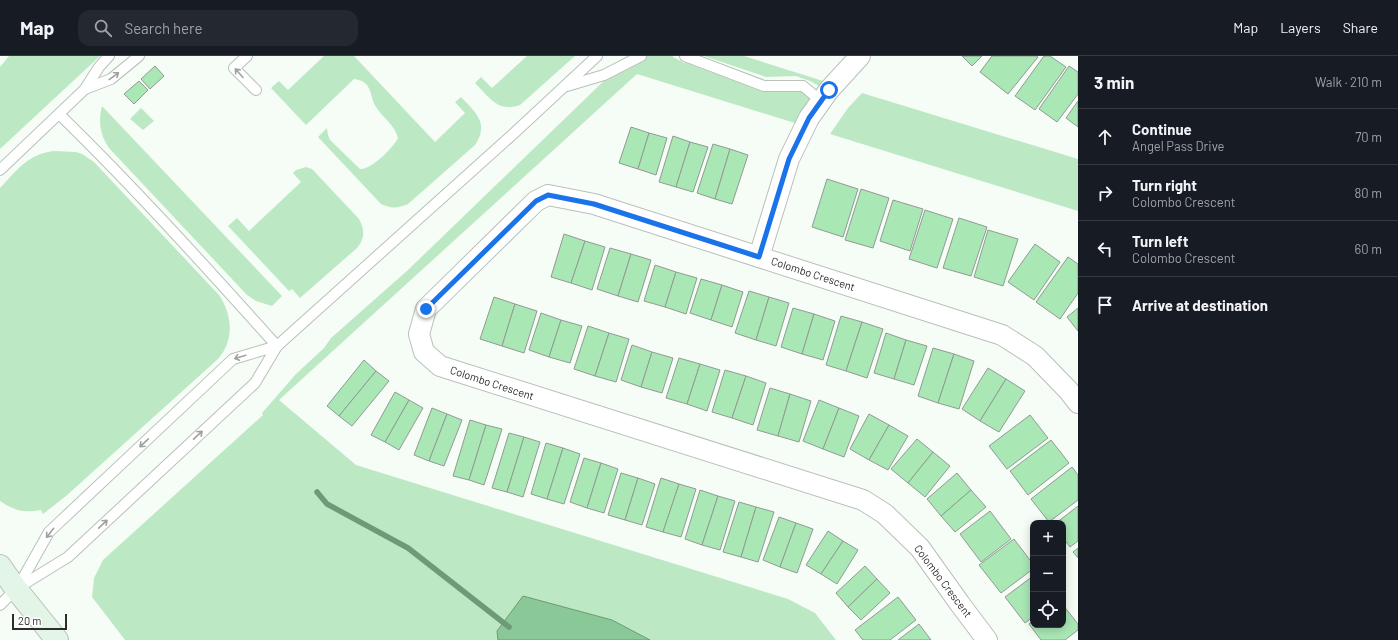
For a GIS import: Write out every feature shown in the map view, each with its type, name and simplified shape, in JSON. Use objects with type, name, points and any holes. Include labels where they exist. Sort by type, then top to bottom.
[{"type":"main road","points":[[0,566],[16,589],[57,640]]},
{"type":"street","points":[[759,257],[789,159],[809,118],[821,100],[860,56]]},
{"type":"street","name":"Colombo Crescent","points":[[987,640],[920,548],[885,514],[863,500],[440,366],[424,352],[419,334],[426,309],[536,201],[548,195],[594,204],[1002,335],[1035,356],[1068,390],[1078,404]]},
{"type":"lane","points":[[0,170],[85,89],[99,67],[110,56]]},
{"type":"lane","points":[[85,89],[111,79],[138,56]]},
{"type":"lane","points":[[247,56],[234,68],[256,90]]},
{"type":"lane","points":[[0,605],[16,589],[68,557],[255,383],[277,346],[512,135],[597,56]]},
{"type":"lane","points":[[565,86],[604,75],[641,56]]},
{"type":"lane","points":[[685,56],[764,86],[803,86],[821,100]]},
{"type":"lane","points":[[60,114],[106,159],[228,290],[277,346]]},
{"type":"lane","points":[[16,589],[49,532],[233,359],[277,346]]},
{"type":"shaded area","points":[[9,56],[100,56],[0,149],[0,67]]},
{"type":"shaded area","points":[[324,56],[354,56],[435,142],[465,113],[455,102],[461,97],[476,113],[481,124],[479,137],[475,145],[408,204],[388,207],[381,204],[318,137],[327,128],[330,140],[360,169],[370,166],[376,162],[392,147],[398,138],[396,133],[392,125],[376,107],[366,84],[362,81],[354,79],[306,125],[271,88],[279,81],[288,90]]},
{"type":"shaded area","points":[[527,56],[575,56],[520,105],[506,107],[500,105],[494,102],[475,83],[481,77],[492,88]]},
{"type":"shaded area","points":[[642,56],[673,56],[685,63],[687,59],[757,84],[794,85],[812,97],[795,123],[637,74],[279,400],[356,465],[788,599],[815,613],[836,640],[125,640],[92,597],[94,578],[103,560],[263,415],[262,413],[296,374],[324,348],[331,338],[408,270],[610,75]]},
{"type":"shaded area","points":[[704,56],[744,56],[823,81],[819,86],[796,76],[766,77]]},
{"type":"shaded area","points":[[862,93],[1078,159],[1078,211],[830,134],[848,108]]},
{"type":"shaded area","points":[[102,106],[282,296],[272,306],[256,301],[247,295],[109,148],[102,133],[100,122]]},
{"type":"shaded area","points":[[141,108],[154,121],[143,130],[130,119]]},
{"type":"shaded area","points":[[53,151],[76,152],[94,162],[219,295],[227,310],[230,327],[227,344],[218,359],[66,496],[43,514],[41,510],[19,510],[0,501],[0,188],[23,164],[36,156]]},
{"type":"shaded area","points":[[306,167],[312,169],[359,219],[363,230],[363,237],[357,248],[300,298],[292,289],[289,291],[228,226],[237,218],[249,231],[301,182],[293,173],[296,170]]},
{"type":"shaded area","points":[[523,596],[612,620],[650,640],[498,640],[497,631]]},
{"type":"building","points":[[962,56],[982,56],[972,66]]},
{"type":"building","points":[[992,56],[1038,57],[1008,94],[980,72]]},
{"type":"building","points":[[1044,56],[1050,56],[1066,67],[1035,110],[1015,96]]},
{"type":"building","points":[[155,66],[164,76],[150,89],[141,79]]},
{"type":"building","points":[[1069,66],[1078,72],[1078,94],[1057,122],[1039,109]]},
{"type":"building","points":[[139,81],[148,90],[134,104],[124,94]]},
{"type":"building","points":[[1078,101],[1078,127],[1066,118]]},
{"type":"building","points":[[631,127],[649,133],[638,169],[619,163]]},
{"type":"building","points":[[649,133],[667,138],[656,175],[638,169]]},
{"type":"building","points":[[673,136],[690,142],[676,187],[659,182]]},
{"type":"building","points":[[690,142],[708,147],[693,192],[676,187]]},
{"type":"building","points":[[713,144],[730,149],[715,199],[697,193]]},
{"type":"building","points":[[730,149],[748,155],[732,204],[715,199]]},
{"type":"building","points":[[827,179],[858,189],[843,237],[812,227]]},
{"type":"building","points":[[861,189],[889,198],[873,248],[845,240]]},
{"type":"building","points":[[893,200],[923,209],[910,251],[880,241]]},
{"type":"building","points":[[925,210],[953,219],[937,268],[909,259]]},
{"type":"building","points":[[959,218],[987,227],[971,276],[943,268]]},
{"type":"building","points":[[988,230],[1018,239],[1003,286],[974,277]]},
{"type":"building","points":[[564,234],[585,241],[571,283],[551,277]]},
{"type":"building","points":[[585,241],[605,247],[592,290],[571,283]]},
{"type":"building","points":[[1035,244],[1060,262],[1034,300],[1008,282]]},
{"type":"building","points":[[610,248],[631,254],[618,296],[597,289]]},
{"type":"building","points":[[631,254],[651,260],[638,302],[618,296]]},
{"type":"building","points":[[1068,257],[1078,264],[1078,293],[1060,319],[1036,302]]},
{"type":"building","points":[[655,265],[676,272],[665,307],[644,301]]},
{"type":"building","points":[[676,272],[697,278],[686,314],[665,307]]},
{"type":"building","points":[[701,279],[722,285],[711,320],[690,313]]},
{"type":"building","points":[[722,285],[743,292],[732,327],[711,320]]},
{"type":"building","points":[[749,291],[769,297],[756,340],[735,333]]},
{"type":"building","points":[[494,297],[515,304],[502,346],[480,339]]},
{"type":"building","points":[[769,297],[789,303],[776,346],[756,340]]},
{"type":"building","points":[[515,304],[537,311],[524,353],[502,346]]},
{"type":"building","points":[[793,308],[814,314],[802,354],[781,347]]},
{"type":"building","points":[[1078,308],[1078,331],[1067,317]]},
{"type":"building","points":[[541,313],[561,320],[549,357],[529,350]]},
{"type":"building","points":[[814,314],[835,321],[823,360],[802,354]]},
{"type":"building","points":[[841,316],[862,322],[846,371],[826,365]]},
{"type":"building","points":[[561,320],[582,326],[570,363],[549,357]]},
{"type":"building","points":[[862,322],[883,329],[867,378],[846,371]]},
{"type":"building","points":[[588,326],[609,333],[595,376],[574,369]]},
{"type":"building","points":[[609,333],[629,339],[616,382],[595,376]]},
{"type":"building","points":[[886,333],[906,340],[894,379],[874,373]]},
{"type":"building","points":[[906,340],[927,346],[914,385],[894,379]]},
{"type":"building","points":[[632,345],[652,352],[641,387],[621,380]]},
{"type":"building","points":[[933,348],[954,354],[938,403],[918,396]]},
{"type":"building","points":[[652,352],[673,358],[662,393],[641,387]]},
{"type":"building","points":[[954,354],[974,361],[959,409],[938,403]]},
{"type":"building","points":[[679,358],[700,364],[687,404],[666,398]]},
{"type":"building","points":[[364,360],[376,371],[339,416],[327,406]]},
{"type":"building","points":[[700,364],[720,370],[707,411],[687,404]]},
{"type":"building","points":[[988,368],[1006,379],[980,421],[962,409]]},
{"type":"building","points":[[725,370],[746,376],[732,418],[712,412]]},
{"type":"building","points":[[376,371],[389,381],[352,426],[339,416]]},
{"type":"building","points":[[746,376],[766,383],[753,425],[732,418]]},
{"type":"building","points":[[1006,379],[1025,391],[999,432],[980,421]]},
{"type":"building","points":[[770,388],[790,394],[778,436],[757,430]]},
{"type":"building","points":[[395,392],[409,400],[385,442],[371,435]]},
{"type":"building","points":[[790,394],[811,401],[799,442],[778,436]]},
{"type":"building","points":[[409,400],[423,408],[399,450],[385,442]]},
{"type":"building","points":[[819,400],[839,408],[823,449],[803,441]]},
{"type":"building","points":[[432,408],[447,414],[429,461],[414,455]]},
{"type":"building","points":[[839,408],[859,416],[844,457],[823,449]]},
{"type":"building","points":[[447,414],[462,420],[444,466],[429,461]]},
{"type":"building","points":[[869,414],[889,425],[869,460],[850,449]]},
{"type":"building","points":[[1030,415],[1048,438],[1007,469],[989,446]]},
{"type":"building","points":[[470,420],[486,425],[469,480],[453,476]]},
{"type":"building","points":[[486,425],[502,429],[484,485],[469,480]]},
{"type":"building","points":[[889,425],[908,436],[888,470],[869,460]]},
{"type":"building","points":[[509,433],[524,437],[507,492],[492,488]]},
{"type":"building","points":[[524,437],[540,442],[523,497],[507,492]]},
{"type":"building","points":[[917,439],[933,452],[908,483],[891,469]]},
{"type":"building","points":[[1051,440],[1069,463],[1028,495],[1010,471]]},
{"type":"building","points":[[546,443],[563,448],[547,499],[531,494]]},
{"type":"building","points":[[563,448],[580,454],[564,504],[547,499]]},
{"type":"building","points":[[933,452],[950,466],[925,497],[908,483]]},
{"type":"building","points":[[584,458],[601,463],[587,508],[570,502]]},
{"type":"building","points":[[601,463],[618,469],[604,513],[587,508]]},
{"type":"building","points":[[1072,467],[1078,475],[1078,500],[1052,520],[1047,520],[1031,499]]},
{"type":"building","points":[[621,473],[638,478],[625,520],[608,515]]},
{"type":"building","points":[[957,473],[971,490],[941,516],[927,499]]},
{"type":"building","points":[[638,478],[655,484],[642,525],[625,520]]},
{"type":"building","points":[[661,478],[679,484],[663,532],[646,527]]},
{"type":"building","points":[[679,484],[696,489],[681,537],[663,532]]},
{"type":"building","points":[[700,490],[718,496],[702,545],[685,539]]},
{"type":"building","points":[[971,490],[986,507],[955,532],[941,516]]},
{"type":"building","points":[[718,496],[735,501],[720,550],[702,545]]},
{"type":"building","points":[[739,502],[756,507],[741,557],[723,552]]},
{"type":"building","points":[[1078,506],[1078,541],[1070,547],[1066,542],[1066,520],[1060,520]]},
{"type":"building","points":[[756,507],[774,512],[758,562],[741,557]]},
{"type":"building","points":[[990,511],[1011,539],[981,562],[960,534]]},
{"type":"building","points":[[779,517],[796,523],[780,567],[763,560]]},
{"type":"building","points":[[796,523],[813,529],[797,573],[780,567]]},
{"type":"building","points":[[828,531],[843,541],[821,574],[806,565]]},
{"type":"building","points":[[1014,539],[1030,560],[1030,571],[1001,593],[979,565]]},
{"type":"building","points":[[843,541],[858,550],[837,584],[821,574]]},
{"type":"building","points":[[1078,548],[1078,558],[1073,552]]},
{"type":"building","points":[[865,566],[877,579],[848,607],[836,593]]},
{"type":"building","points":[[1030,578],[1030,619],[1025,623],[1005,597]]},
{"type":"building","points":[[877,579],[890,593],[861,620],[848,607]]},
{"type":"building","points":[[898,597],[916,620],[890,640],[863,640],[855,630]]},
{"type":"building","points":[[1066,609],[1078,624],[1078,630],[1065,640],[1041,640],[1032,628],[1066,628]]},
{"type":"building","points":[[919,624],[931,640],[898,640]]},
{"type":"waterway","points":[[317,492],[327,504],[408,548],[509,627]]},
{"type":"route","points":[[426,309],[536,201],[548,195],[594,204],[759,257],[789,159],[809,118],[829,90]]}]
